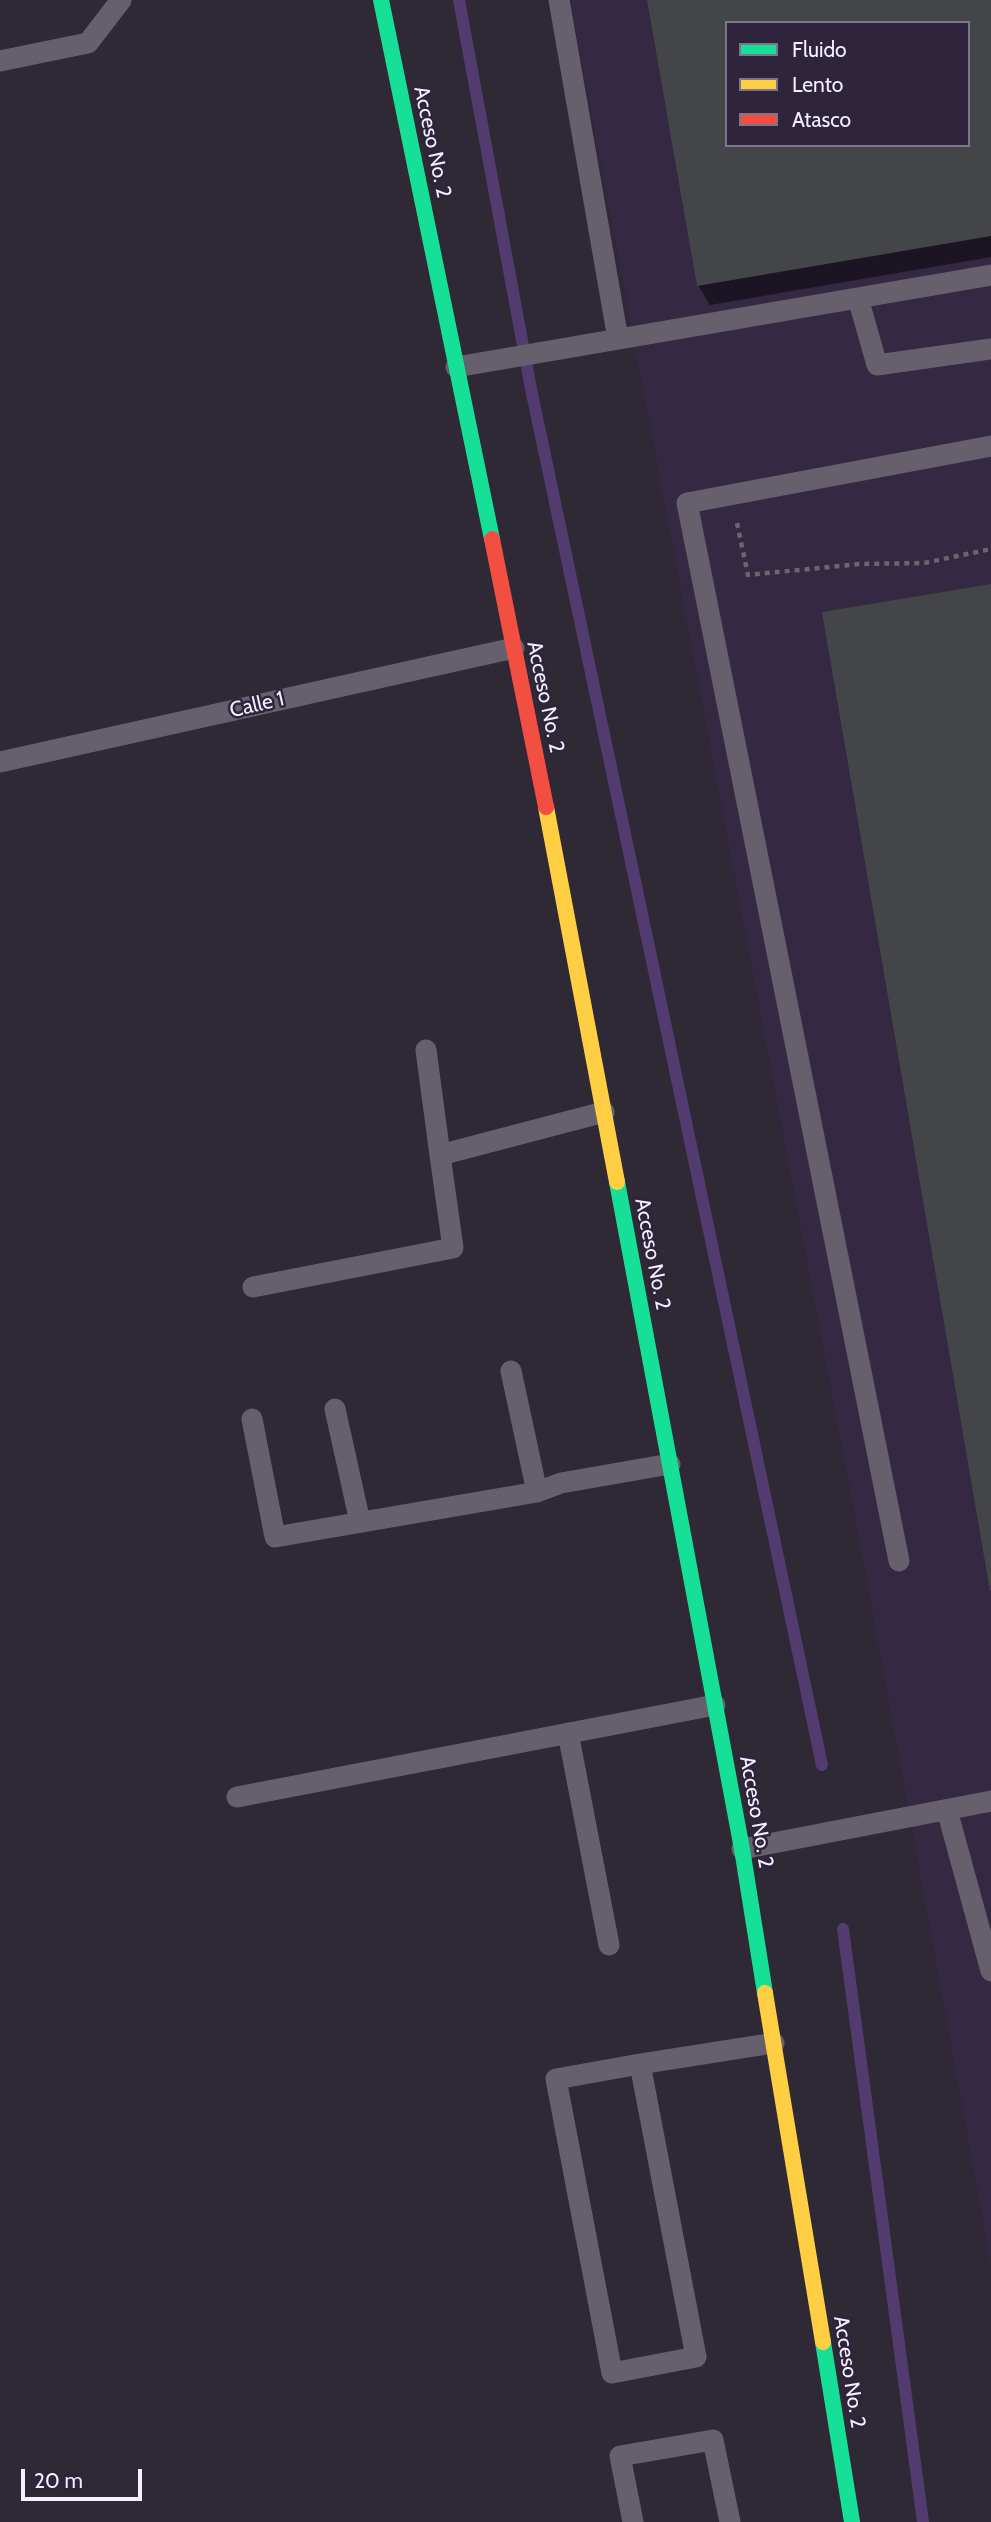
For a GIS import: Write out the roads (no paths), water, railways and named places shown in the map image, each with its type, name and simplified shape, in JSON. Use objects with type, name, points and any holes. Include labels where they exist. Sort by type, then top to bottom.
[{"type":"street","name":"Acceso No. 2","points":[[381,0],[514,648],[742,1849],[852,2522]]},
{"type":"lane","points":[[0,61],[88,43],[121,0]]},
{"type":"lane","points":[[559,0],[618,339]]},
{"type":"lane","points":[[456,367],[991,275]]},
{"type":"lane","points":[[858,298],[877,365],[991,349]]},
{"type":"lane","points":[[899,1561],[687,503],[991,446]]},
{"type":"lane","name":"Calle 1","points":[[0,762],[514,648]]},
{"type":"lane","points":[[253,1287],[453,1248],[426,1050]]},
{"type":"lane","points":[[440,1155],[604,1112]]},
{"type":"lane","points":[[511,1371],[537,1492]]},
{"type":"lane","points":[[335,1409],[360,1522]]},
{"type":"lane","points":[[252,1419],[275,1538],[537,1492],[561,1483],[670,1464]]},
{"type":"lane","points":[[237,1797],[715,1705]]},
{"type":"lane","points":[[568,1732],[609,1945]]},
{"type":"lane","points":[[742,1849],[991,1801]]},
{"type":"lane","points":[[947,1810],[987,1943],[991,1972]]},
{"type":"lane","points":[[639,2064],[696,2357],[612,2372],[556,2079],[639,2064],[774,2043]]},
{"type":"lane","points":[[633,2522],[620,2456],[713,2440],[730,2522]]},
{"type":"waterway","points":[[459,0],[531,389],[822,1765]]},
{"type":"waterway","points":[[843,1929],[923,2522]]}]
